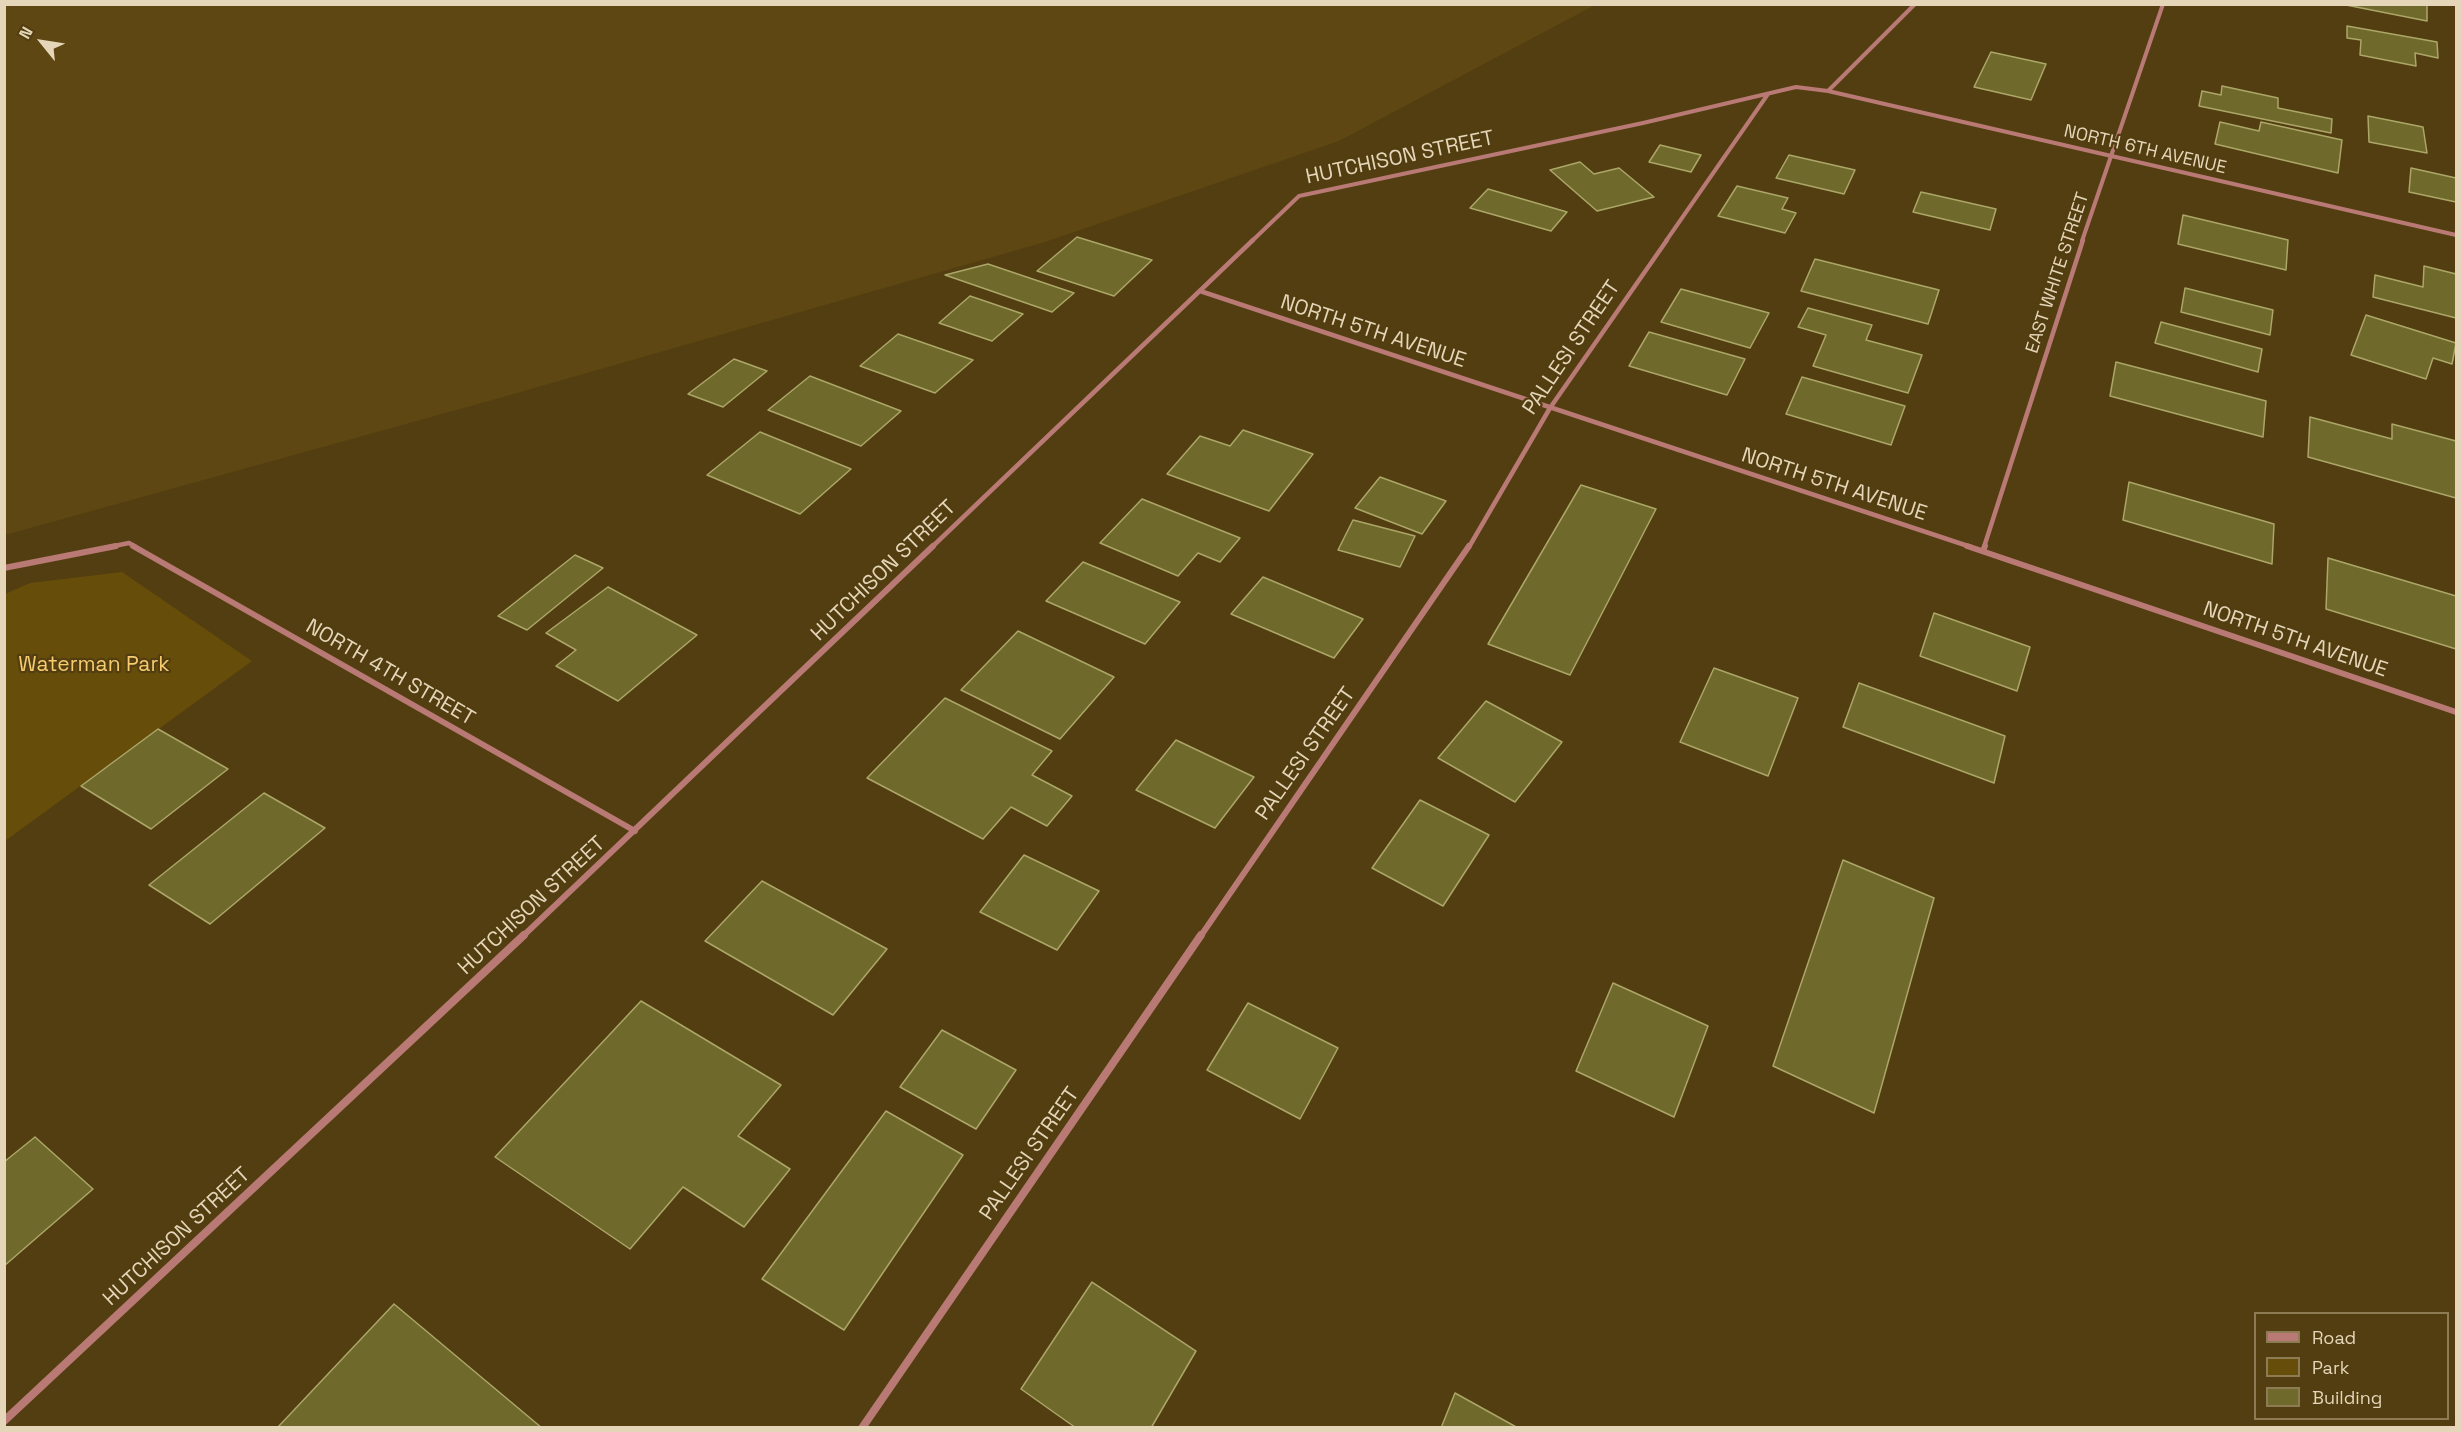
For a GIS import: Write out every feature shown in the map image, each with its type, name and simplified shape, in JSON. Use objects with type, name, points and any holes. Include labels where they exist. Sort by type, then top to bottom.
[{"type":"street","points":[[1828,91],[1915,4]]},
{"type":"street","name":"EAST WHITE STREET","points":[[1983,551],[2110,155],[2163,4]]},
{"type":"street","name":"HUTCHISON STREET","points":[[4,1421],[635,831],[1299,196],[1642,123],[1796,87],[1828,91]]},
{"type":"street","name":"NORTH 6TH AVENUE","points":[[1828,91],[2457,235]]},
{"type":"street","name":"PALLESI STREET","points":[[862,1428],[1468,548],[1550,408],[1768,94]]},
{"type":"street","name":"NORTH 5TH AVENUE","points":[[1200,291],[1983,551],[2457,712]]},
{"type":"street","name":"NORTH 4TH STREET","points":[[4,568],[129,543],[635,831]]},
{"type":"shaded area","points":[[5,4],[1595,5],[1339,141],[1045,242],[496,399],[5,535]]},
{"type":"green space","name":"Waterman Park","points":[[122,572],[252,661],[5,841],[5,594],[30,583]]},
{"type":"building","points":[[2341,4],[2427,4],[2427,21]]},
{"type":"building","points":[[2347,26],[2437,42],[2438,58],[2415,53],[2416,66],[2360,55],[2361,40],[2347,38]]},
{"type":"building","points":[[1991,52],[2046,64],[2031,100],[1974,87]]},
{"type":"building","points":[[2222,86],[2278,98],[2278,108],[2332,119],[2331,133],[2199,106],[2202,91],[2221,95]]},
{"type":"building","points":[[2368,116],[2423,127],[2427,153],[2369,142]]},
{"type":"building","points":[[2220,122],[2259,131],[2261,122],[2342,140],[2338,173],[2215,144]]},
{"type":"building","points":[[1660,145],[1701,155],[1691,172],[1649,162]]},
{"type":"building","points":[[1789,155],[1855,170],[1844,194],[1776,178]]},
{"type":"building","points":[[1580,162],[1594,174],[1619,168],[1654,197],[1597,211],[1550,170]]},
{"type":"building","points":[[2411,168],[2456,178],[2456,202],[2409,192]]},
{"type":"building","points":[[1737,186],[1788,198],[1782,209],[1796,213],[1785,233],[1718,216]]},
{"type":"building","points":[[1488,189],[1567,212],[1551,231],[1470,208]]},
{"type":"building","points":[[1921,192],[1996,209],[1990,230],[1913,212]]},
{"type":"building","points":[[2183,215],[2288,240],[2286,270],[2178,244]]},
{"type":"building","points":[[1077,237],[1152,260],[1114,296],[1037,271]]},
{"type":"building","points":[[1815,259],[1939,290],[1928,324],[1801,291]]},
{"type":"building","points":[[988,264],[1074,293],[1052,312],[945,275]]},
{"type":"building","points":[[2424,266],[2456,274],[2456,318],[2373,297],[2375,275],[2423,287]]},
{"type":"building","points":[[2185,288],[2273,310],[2270,335],[2181,312]]},
{"type":"building","points":[[1681,289],[1769,313],[1750,348],[1661,322]]},
{"type":"building","points":[[970,296],[1023,314],[992,341],[939,323]]},
{"type":"building","points":[[1808,308],[1872,325],[1866,340],[1922,355],[1908,393],[1813,366],[1826,335],[1798,327]]},
{"type":"building","points":[[2366,315],[2456,343],[2452,364],[2433,358],[2426,379],[2351,355]]},
{"type":"building","points":[[2161,322],[2262,349],[2258,372],[2155,343]]},
{"type":"building","points":[[1649,332],[1745,359],[1727,395],[1629,366]]},
{"type":"building","points":[[898,334],[973,360],[935,393],[860,366]]},
{"type":"building","points":[[734,359],[767,371],[723,407],[688,394]]},
{"type":"building","points":[[2116,362],[2266,401],[2263,437],[2110,396]]},
{"type":"building","points":[[810,376],[901,411],[861,446],[768,410]]},
{"type":"building","points":[[1802,377],[1905,406],[1891,445],[1786,414]]},
{"type":"building","points":[[2310,417],[2392,439],[2392,424],[2456,441],[2456,498],[2308,457]]},
{"type":"building","points":[[1243,430],[1313,454],[1269,511],[1167,474],[1200,436],[1230,446]]},
{"type":"building","points":[[760,432],[851,469],[800,514],[707,475]]},
{"type":"building","points":[[1380,477],[1446,501],[1422,534],[1355,508]]},
{"type":"building","points":[[2129,482],[2274,524],[2272,564],[2123,520]]},
{"type":"building","points":[[1581,485],[1656,509],[1570,675],[1488,644]]},
{"type":"building","points":[[1142,499],[1240,538],[1220,562],[1198,553],[1178,576],[1100,543]]},
{"type":"building","points":[[1353,520],[1415,536],[1400,567],[1338,550]]},
{"type":"building","points":[[575,555],[603,568],[527,630],[498,616]]},
{"type":"building","points":[[2328,558],[2456,596],[2456,649],[2326,609]]},
{"type":"building","points":[[1083,562],[1180,602],[1145,644],[1046,601]]},
{"type":"building","points":[[1263,577],[1363,619],[1334,658],[1231,614]]},
{"type":"building","points":[[608,587],[697,635],[618,701],[556,666],[576,650],[546,633]]},
{"type":"building","points":[[1934,613],[2030,647],[2017,691],[1920,656]]},
{"type":"building","points":[[1018,631],[1114,677],[1060,739],[961,690]]},
{"type":"building","points":[[1714,668],[1798,698],[1768,776],[1680,742]]},
{"type":"building","points":[[1859,683],[2005,736],[1994,783],[1843,727]]},
{"type":"building","points":[[945,698],[1052,751],[1032,775],[1072,796],[1047,826],[1011,807],[983,839],[867,778]]},
{"type":"building","points":[[1486,701],[1562,742],[1515,802],[1438,758]]},
{"type":"building","points":[[158,729],[228,769],[151,829],[81,786]]},
{"type":"building","points":[[1176,740],[1254,777],[1215,828],[1136,790]]},
{"type":"building","points":[[264,793],[325,828],[210,924],[149,885]]},
{"type":"building","points":[[1420,800],[1489,835],[1443,906],[1372,868]]},
{"type":"building","points":[[1024,855],[1099,891],[1057,950],[980,912]]},
{"type":"building","points":[[1843,860],[1934,898],[1874,1113],[1773,1066]]},
{"type":"building","points":[[762,881],[887,949],[833,1015],[705,941]]},
{"type":"building","points":[[1613,983],[1708,1026],[1674,1117],[1576,1071]]},
{"type":"building","points":[[641,1001],[781,1085],[738,1136],[790,1169],[744,1227],[683,1187],[630,1249],[495,1157]]},
{"type":"building","points":[[1248,1003],[1338,1048],[1300,1119],[1207,1070]]},
{"type":"building","points":[[942,1030],[1016,1070],[976,1129],[900,1087]]},
{"type":"building","points":[[886,1111],[963,1155],[844,1330],[762,1279]]},
{"type":"building","points":[[35,1137],[93,1189],[4,1266],[4,1162]]},
{"type":"building","points":[[1092,1282],[1196,1351],[1151,1428],[1076,1428],[1021,1389]]},
{"type":"building","points":[[394,1304],[542,1428],[278,1427]]},
{"type":"building","points":[[1455,1393],[1518,1428],[1441,1428]]}]
